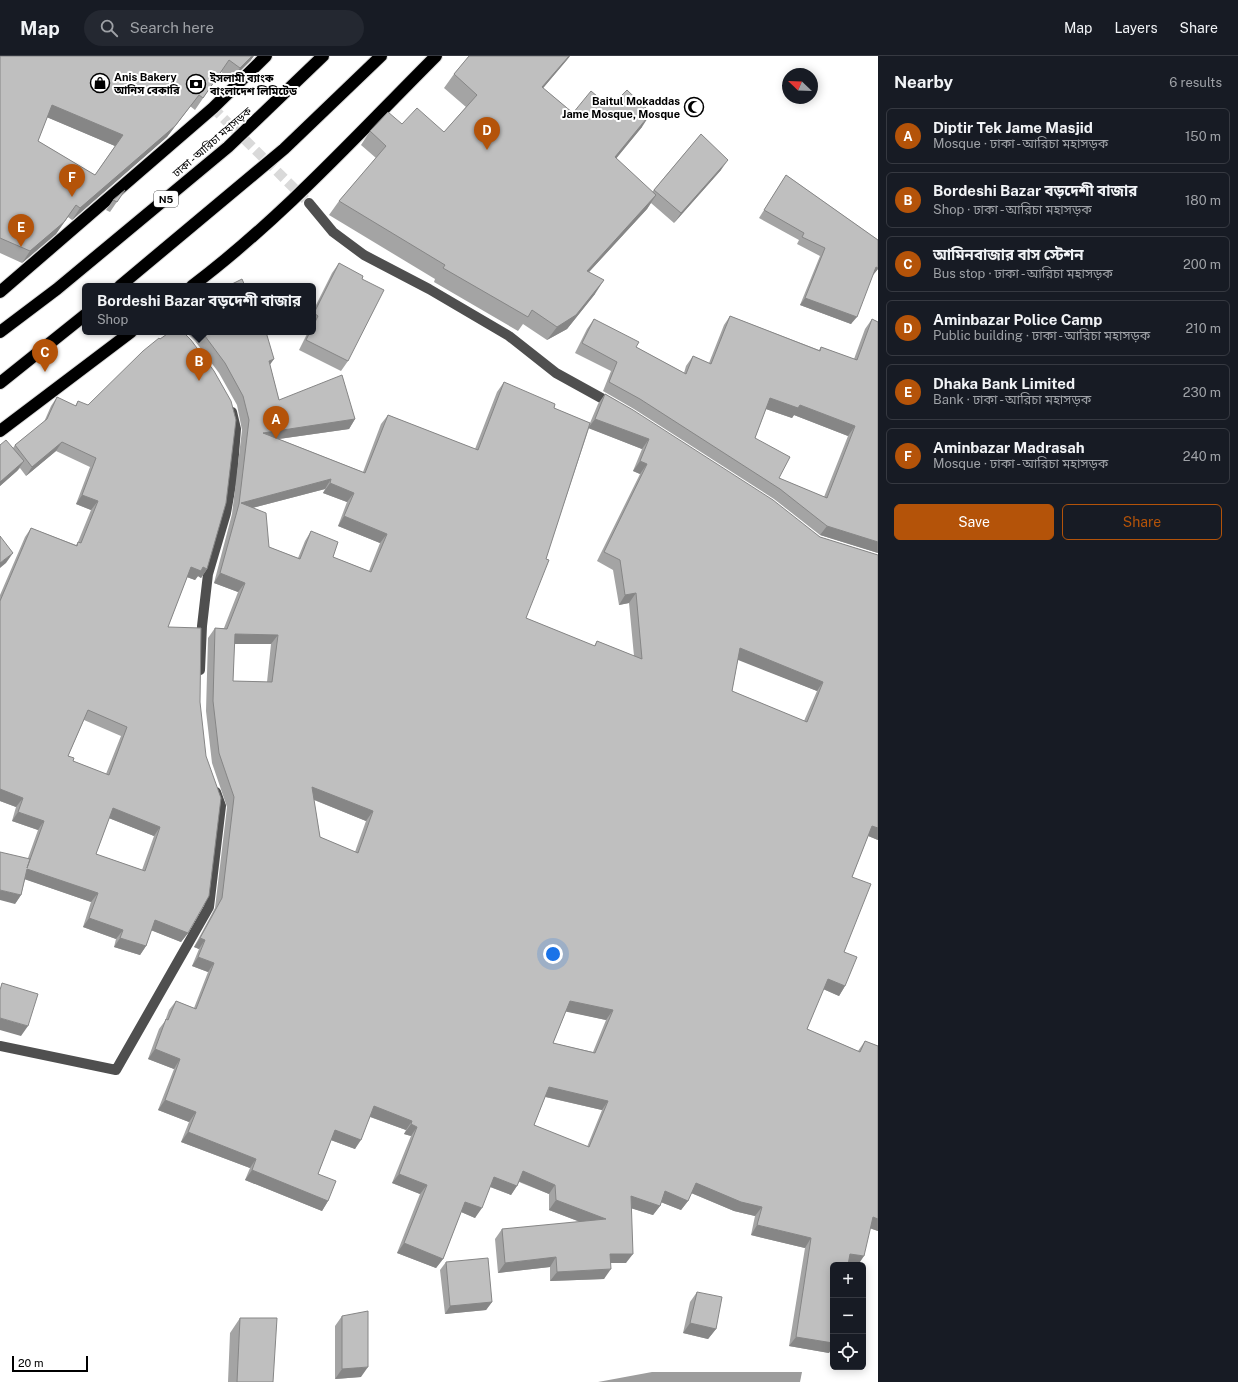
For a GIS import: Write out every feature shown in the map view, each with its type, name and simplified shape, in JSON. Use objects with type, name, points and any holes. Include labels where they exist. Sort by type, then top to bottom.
[{"type":"highway","points":[[0,292],[266,56]]},
{"type":"highway","name":"ঢাকা - আরিচা মহাসড়ক","points":[[0,332],[57,288],[228,147],[323,56]]},
{"type":"highway","points":[[124,283],[284,149],[381,56]]},
{"type":"highway","points":[[196,283],[291,202],[436,56]]},
{"type":"highway","points":[[0,383],[82,317]]},
{"type":"highway","points":[[0,430],[127,335]]},
{"type":"street","points":[[309,203],[333,232],[364,255],[430,288],[502,332],[556,374],[623,410]]},
{"type":"street","points":[[200,677],[202,626],[208,574],[226,513],[232,479],[236,430],[228,401]]},
{"type":"street","points":[[0,1046],[116,1070],[208,907],[221,806],[213,786]]},
{"type":"shaded area","points":[[652,1372],[802,1372],[800,1382],[598,1382]]},
{"type":"building","points":[[0,56],[252,56],[240,68],[229,60],[203,98],[199,95],[175,126],[80,208],[76,205],[64,222],[30,251],[0,238]],"holes":[[[52,105],[123,135],[95,175],[38,141]]]},
{"type":"building","points":[[469,56],[569,56],[542,87],[573,113],[591,91],[610,107],[627,90],[651,113],[615,157],[656,195],[587,271],[604,280],[576,315],[557,327],[532,310],[528,317],[443,268],[445,265],[339,201],[386,146],[370,131],[388,112],[402,124],[417,108],[444,132],[477,95],[454,74]]},
{"type":"building","points":[[701,134],[728,160],[681,213],[654,190]]},
{"type":"building","points":[[786,175],[878,240],[878,268],[876,267],[857,317],[805,298],[825,248],[802,237],[804,233],[764,210]]},
{"type":"building","points":[[125,190],[117,202],[113,200]]},
{"type":"building","points":[[339,263],[363,276],[362,279],[384,290],[348,361],[306,340],[308,335],[316,335],[316,320],[318,316],[316,314],[316,309]]},
{"type":"building","points":[[242,279],[244,283],[234,283]]},
{"type":"building","points":[[730,316],[820,351],[821,347],[857,360],[872,319],[878,322],[878,542],[827,526],[780,489],[640,399],[609,382],[617,362],[582,343],[594,319],[639,342],[636,347],[686,374],[693,356],[711,364]],"holes":[[[770,398],[798,408],[800,405],[855,426],[827,498],[779,478],[790,457],[755,438]]]},
{"type":"building","points":[[166,335],[186,335],[191,340],[214,371],[231,401],[236,420],[226,503],[207,569],[203,567],[201,571],[191,567],[168,627],[201,628],[200,702],[206,756],[221,798],[209,896],[188,933],[155,920],[146,946],[120,938],[123,930],[89,918],[98,893],[27,869],[21,895],[0,890],[0,852],[30,859],[27,868],[44,821],[18,812],[23,798],[0,789],[0,601],[31,528],[77,546],[78,542],[81,543],[98,501],[82,495],[96,458],[62,442],[32,467],[15,445],[47,419],[57,397],[76,406],[78,401],[88,405],[143,351],[159,338],[160,339]],"holes":[[[88,710],[127,727],[109,775],[73,761],[74,758],[68,756]],[[113,808],[160,827],[145,871],[96,854]]]},
{"type":"building","points":[[204,335],[267,335],[274,359],[269,361],[279,400],[342,375],[355,419],[263,433],[365,473],[388,415],[478,450],[504,382],[555,404],[554,408],[590,423],[546,559],[549,560],[526,618],[595,646],[597,641],[642,659],[636,593],[625,595],[620,560],[604,552],[647,464],[640,461],[649,439],[595,419],[605,394],[633,410],[773,500],[820,537],[878,555],[878,828],[872,826],[852,877],[871,884],[844,952],[857,957],[845,986],[828,979],[807,1029],[860,1052],[865,1041],[878,1046],[878,1219],[873,1217],[864,1256],[850,1254],[849,1262],[830,1262],[830,1343],[796,1337],[811,1238],[757,1225],[762,1207],[741,1202],[696,1183],[688,1201],[665,1191],[660,1206],[631,1196],[633,1254],[610,1254],[611,1269],[557,1272],[556,1257],[505,1263],[502,1229],[606,1219],[556,1200],[555,1185],[523,1171],[517,1186],[494,1177],[482,1208],[465,1202],[443,1259],[404,1243],[427,1185],[399,1174],[417,1127],[411,1124],[412,1121],[374,1106],[361,1140],[335,1130],[318,1174],[336,1181],[328,1201],[252,1170],[256,1159],[188,1132],[196,1112],[165,1100],[180,1059],[155,1049],[166,1019],[168,1020],[176,1001],[196,1009],[214,963],[198,957],[205,940],[200,938],[222,898],[234,797],[219,753],[213,701],[215,628],[227,629],[245,583],[220,573],[239,504],[249,420],[243,396],[225,363]],"holes":[[[331,479],[330,483],[354,493],[344,516],[387,534],[371,572],[333,557],[338,542],[311,531],[300,559],[269,547],[266,513],[241,503]],[[235,634],[278,635],[272,682],[233,681]],[[740,648],[823,682],[807,722],[732,691]],[[312,787],[373,811],[358,853],[320,837]],[[570,1001],[613,1010],[595,1053],[553,1043]],[[549,1087],[608,1101],[589,1147],[534,1125]]]},
{"type":"building","points":[[6,440],[24,461],[0,482],[0,445]]},
{"type":"building","points":[[0,536],[13,553],[0,563]]},
{"type":"building","points":[[2,983],[38,994],[28,1026],[0,1018],[0,990]]},
{"type":"building","points":[[488,1258],[492,1302],[450,1306],[446,1262]]},
{"type":"building","points":[[697,1292],[722,1297],[716,1329],[690,1323]]},
{"type":"building","points":[[368,1311],[368,1367],[342,1369],[342,1316]]},
{"type":"building","points":[[240,1318],[277,1318],[273,1382],[237,1382]]},
{"type":"tunnel","points":[[213,108],[309,203]]},
{"type":"place","name":"Anis Bakery আনিস বেকারি","points":[[100,83]]},
{"type":"place","name":"ইসলামী ব্যাংক বাংলাদেশ লিমিটেড","points":[[196,84]]},
{"type":"place","name":"Baitul Mokaddas Jame Mosque, Mosque","points":[[694,107]]},
{"type":"place","name":"Aminbazar Police Camp","points":[[487,150]]},
{"type":"place","name":"Aminbazar Madrasah","points":[[72,197]]},
{"type":"place","name":"Dhaka Bank Limited","points":[[21,247]]},
{"type":"place","name":"আমিনবাজার বাস স্টেশন","points":[[45,372]]},
{"type":"place","name":"Bordeshi Bazar বড়দেশী বাজার","points":[[199,381]]},
{"type":"place","name":"Diptir Tek Jame Masjid","points":[[276,439]]}]
